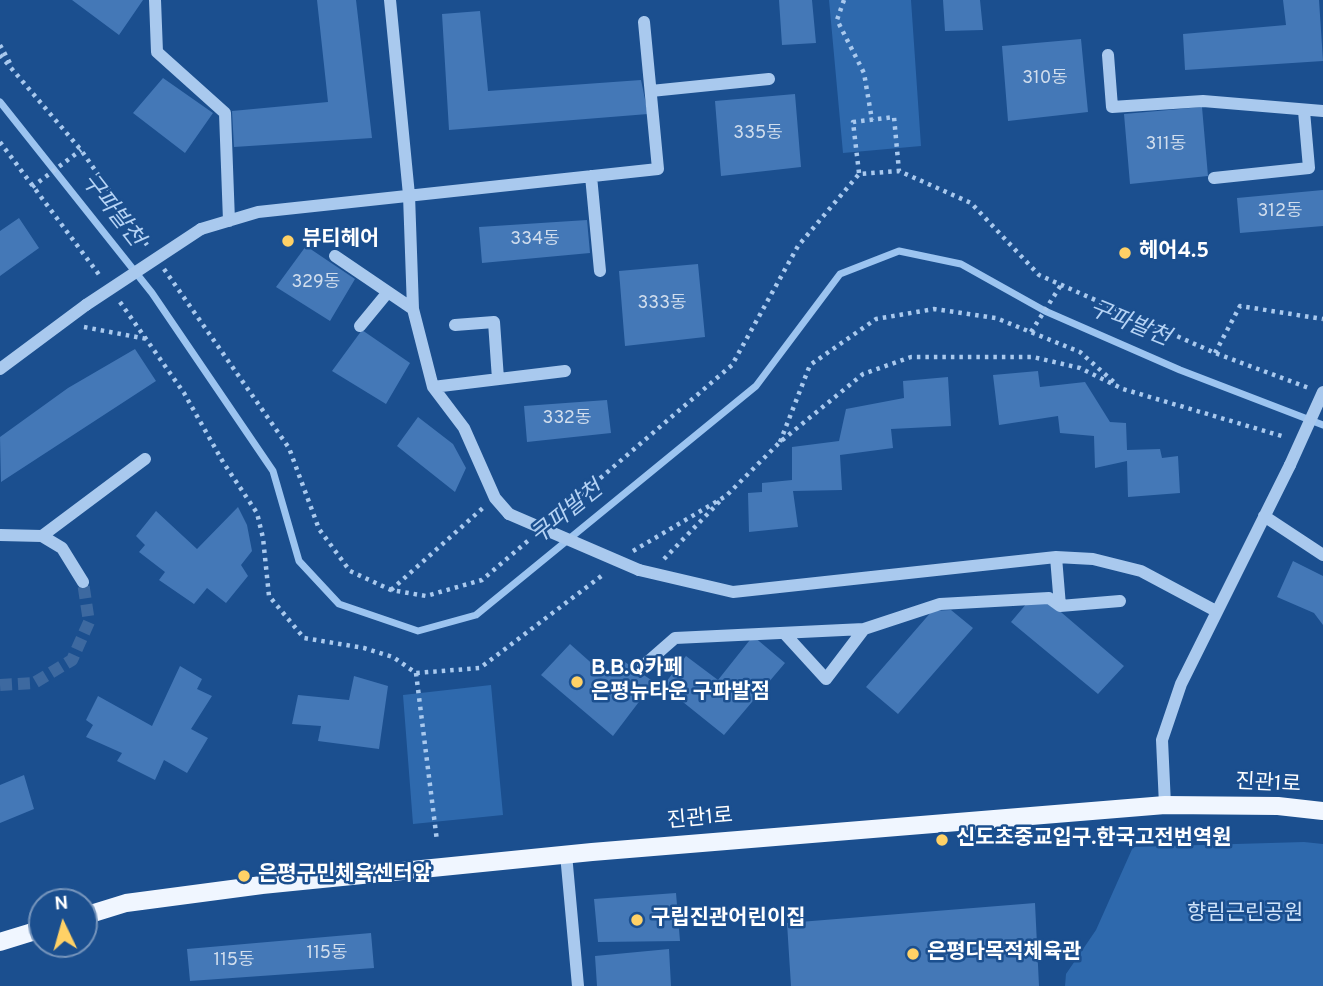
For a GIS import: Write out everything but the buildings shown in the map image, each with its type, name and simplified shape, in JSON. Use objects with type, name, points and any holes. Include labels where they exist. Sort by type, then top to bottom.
[{"type":"main road","name":"진관1로","points":[[98,912],[126,903],[262,885],[566,854],[1165,805],[1278,806],[1323,811]]},
{"type":"main road","points":[[0,942],[28,933]]},
{"type":"street","points":[[155,0],[157,52],[225,113],[229,220]]},
{"type":"street","points":[[390,0],[409,195],[413,309],[433,387],[464,428],[495,498],[509,514],[639,570],[733,593],[1056,557],[1093,559],[1141,571],[1216,611]]},
{"type":"street","points":[[0,369],[86,306],[201,229],[229,220],[258,212],[658,169],[645,22]]},
{"type":"street","points":[[1108,55],[1112,107],[1203,101],[1323,111]]},
{"type":"street","points":[[651,91],[769,79]]},
{"type":"street","points":[[1214,178],[1309,169],[1304,111]]},
{"type":"street","points":[[591,176],[600,271]]},
{"type":"street","points":[[335,256],[413,309]]},
{"type":"street","points":[[360,326],[388,292]]},
{"type":"street","points":[[455,325],[494,321],[498,379]]},
{"type":"street","points":[[433,387],[565,371]]},
{"type":"street","points":[[1165,805],[1162,740],[1181,684],[1290,465],[1317,390]]},
{"type":"street","points":[[42,536],[145,459]]},
{"type":"street","points":[[1264,516],[1323,555]]},
{"type":"street","points":[[0,535],[42,536],[62,548],[83,582]]},
{"type":"street","points":[[1056,557],[1060,606]]},
{"type":"street","points":[[643,666],[675,638],[864,629],[940,604],[1049,598],[1060,606],[1120,601]]},
{"type":"street","points":[[784,633],[826,679],[864,629]]},
{"type":"street","points":[[566,854],[578,986]]},
{"type":"path","points":[[844,0],[837,19],[864,73],[872,120]]},
{"type":"path","points":[[0,45],[18,77]]},
{"type":"path","points":[[0,55],[81,150],[153,253]]},
{"type":"path","points":[[859,174],[853,122],[894,117],[900,171]]},
{"type":"path","points":[[0,142],[106,285]]},
{"type":"path","points":[[32,187],[81,150]]},
{"type":"path","points":[[545,526],[732,365],[798,246],[859,174],[900,171],[971,203],[1039,275],[1215,353],[1317,390]]},
{"type":"path","points":[[161,265],[289,448],[319,529],[350,571],[391,590],[426,596],[482,580],[534,535]]},
{"type":"path","points":[[1031,332],[1061,285]]},
{"type":"path","points":[[114,296],[147,339],[257,513],[264,538],[269,596],[304,638],[365,648],[393,657],[416,674],[480,668],[607,571]]},
{"type":"path","points":[[1215,353],[1240,306],[1323,319]]},
{"type":"path","points":[[780,442],[810,365],[876,318],[934,309],[996,318],[1080,352],[1123,389]]},
{"type":"path","points":[[83,327],[147,339]]},
{"type":"path","points":[[659,565],[780,442],[863,374],[911,357],[1033,357],[1080,368],[1123,389],[1296,440]]},
{"type":"path","points":[[628,555],[649,539],[726,496]]},
{"type":"path","points":[[391,590],[485,507]]},
{"type":"path","points":[[416,674],[436,841]]},
{"type":"green space","points":[[829,0],[911,0],[921,146],[843,153]]},
{"type":"green space","points":[[491,685],[503,815],[413,824],[403,695]]},
{"type":"green space","name":"향림근린공원","points":[[1304,842],[1323,844],[1323,986],[1065,986],[1066,974],[1096,930],[1133,847]]},
{"type":"waterway","name":"구파발천","points":[[0,102],[152,293],[273,471],[299,561],[339,604],[418,631],[476,615],[756,386],[840,274],[899,251],[961,264],[1045,311],[1180,370],[1323,425]]},
{"type":"tunnel","points":[[0,685],[34,683],[72,660],[89,622],[83,582]]},
{"type":"place","name":"뷰티헤어","points":[[288,241]]},
{"type":"place","name":"헤어4.5","points":[[1125,253]]},
{"type":"place","name":"B.B.Q카페 은평뉴타운 구파발점","points":[[577,682]]},
{"type":"place","name":"신도초중교입구.한국고전번역원","points":[[942,840]]},
{"type":"place","name":"은평구민체육센터앞","points":[[244,876]]},
{"type":"place","name":"구립진관어린이집","points":[[637,920]]},
{"type":"place","name":"은평다목적체육관","points":[[913,954]]}]
